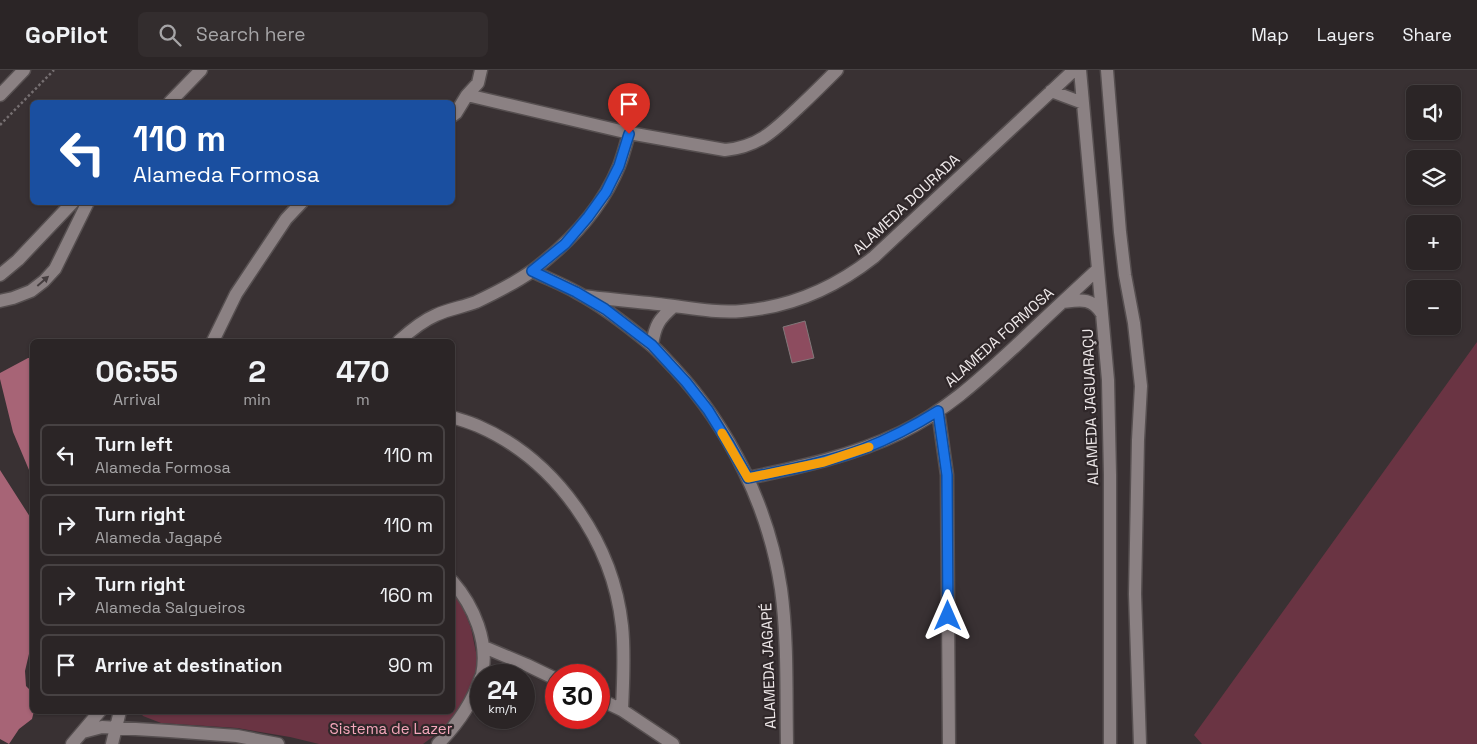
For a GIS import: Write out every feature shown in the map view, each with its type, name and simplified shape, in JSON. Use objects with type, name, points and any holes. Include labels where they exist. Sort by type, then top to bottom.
[{"type":"street","points":[[0,95],[23,70]]},
{"type":"street","points":[[172,100],[201,70]]},
{"type":"street","points":[[455,114],[467,95],[478,84],[481,70]]},
{"type":"street","points":[[467,95],[629,134],[725,150],[740,148],[768,136],[837,70]]},
{"type":"street","name":"ALAMEDA DOURADA","points":[[583,296],[674,306],[700,311],[741,311],[776,306],[806,297],[833,285],[856,272],[874,257],[1074,70]]},
{"type":"street","name":"ALAMEDA JAGUARAÇU","points":[[1080,70],[1108,380],[1110,744]]},
{"type":"street","points":[[1107,70],[1120,232],[1125,275],[1134,322],[1141,386],[1135,594],[1140,744]]},
{"type":"street","points":[[1051,91],[1083,103]]},
{"type":"street","points":[[401,339],[420,324],[436,315],[499,291],[532,271],[565,244],[606,192],[619,166],[629,134]]},
{"type":"street","points":[[0,276],[18,260],[70,205]]},
{"type":"street","points":[[0,301],[31,291],[55,269],[86,205]]},
{"type":"street","points":[[214,339],[236,294],[286,218],[299,205]]},
{"type":"street","points":[[58,217],[74,229]]},
{"type":"street","name":"ALAMEDA FORMOSA","points":[[748,478],[824,462],[862,450],[901,433],[938,411],[973,385],[1098,269]]},
{"type":"street","name":"ALAMEDA JAGAPÉ","points":[[532,271],[605,309],[652,345],[686,382],[708,410],[748,478],[772,548],[781,589],[786,639],[787,744]]},
{"type":"street","points":[[1063,302],[1085,300],[1096,305],[1102,314]]},
{"type":"street","points":[[652,345],[658,322],[674,306]]},
{"type":"street","points":[[938,411],[947,475],[949,744]]},
{"type":"street","points":[[455,417],[478,426],[510,444],[539,466],[563,491],[586,522],[602,552],[616,591],[622,625],[624,654],[622,710]]},
{"type":"street","points":[[455,584],[462,592],[472,611],[484,647],[483,664]]},
{"type":"street","points":[[484,647],[545,674]]},
{"type":"street","points":[[438,744],[453,729],[470,704]]},
{"type":"street","points":[[610,704],[674,744]]},
{"type":"street","points":[[72,744],[98,714]]},
{"type":"street","points":[[112,744],[119,714]]},
{"type":"street","points":[[83,732],[102,727],[169,731],[237,736],[278,744]]},
{"type":"path","points":[[0,126],[54,70]]},
{"type":"green space","points":[[1477,342],[1477,744],[1202,744],[1194,735]]},
{"type":"green space","name":"Sistema de Lazer","points":[[455,593],[471,628],[478,662],[478,664],[470,664],[470,691],[458,712],[442,730],[423,744],[319,744],[237,728],[161,723],[141,714],[455,714]]},
{"type":"shaded area","points":[[30,358],[30,472],[13,432],[0,373]]},
{"type":"shaded area","points":[[0,470],[30,517],[30,650],[25,671],[26,686],[30,690],[30,714],[33,714],[32,719],[19,729],[9,744],[0,739]]},
{"type":"building","points":[[805,321],[814,358],[792,363],[783,327]]},
{"type":"slow traffic","points":[[722,433],[748,478],[824,462],[869,447]]},
{"type":"route","points":[[629,134],[619,166],[606,192],[565,244],[532,271],[576,292],[605,309],[652,345],[686,382],[708,410],[748,478],[824,462],[862,450],[901,433],[938,411],[947,475],[948,616]]}]
